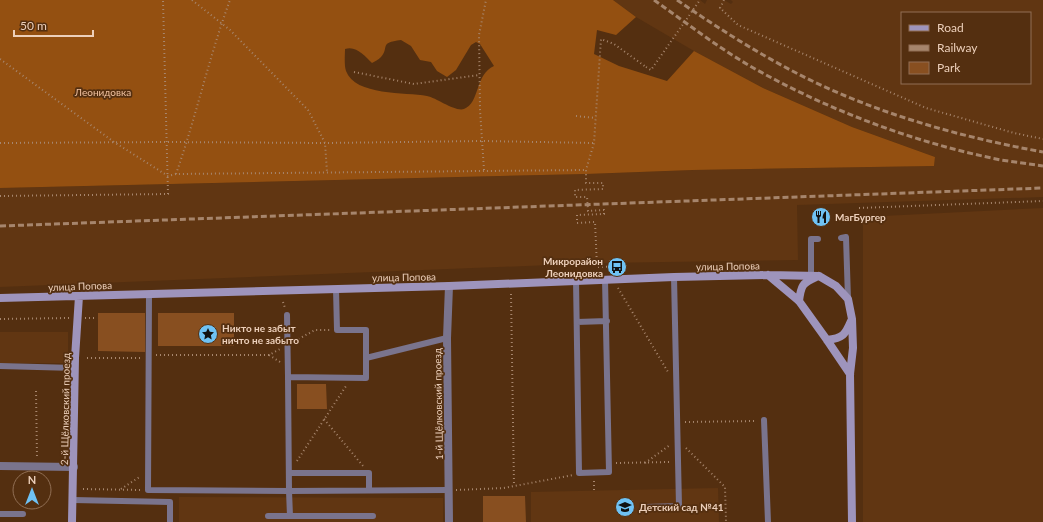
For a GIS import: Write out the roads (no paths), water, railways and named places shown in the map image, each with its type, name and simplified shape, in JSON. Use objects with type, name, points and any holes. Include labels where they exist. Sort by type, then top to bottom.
[{"type":"street","points":[[768,275],[815,276],[836,286],[848,299],[852,319],[853,348],[850,374],[852,522]]},
{"type":"street","name":"улица Попова","points":[[0,298],[449,286],[576,280],[768,275],[799,301],[850,374]]},
{"type":"street","points":[[799,301],[800,288],[806,281],[815,276]]},
{"type":"street","name":"1-й Щёлковский проезд","points":[[449,286],[447,338],[449,522]]},
{"type":"street","name":"2-й Щёлковский проезд","points":[[72,522],[75,368],[79,296]]},
{"type":"street","points":[[827,340],[838,338],[846,333],[852,319]]},
{"type":"street","points":[[0,466],[74,467]]},
{"type":"lane","points":[[841,238],[846,237],[848,299]]},
{"type":"lane","points":[[815,276],[811,239],[818,239]]},
{"type":"lane","points":[[646,507],[679,506],[674,277]]},
{"type":"lane","points":[[576,280],[579,474],[609,472],[605,279]]},
{"type":"lane","points":[[288,377],[366,378],[366,330],[337,330],[336,289]]},
{"type":"lane","points":[[149,294],[148,490],[449,490]]},
{"type":"lane","points":[[287,315],[290,516]]},
{"type":"lane","points":[[577,322],[606,321]]},
{"type":"lane","points":[[366,358],[447,338]]},
{"type":"lane","points":[[0,366],[75,368]]},
{"type":"lane","points":[[764,420],[768,522]]},
{"type":"lane","points":[[289,473],[368,473],[369,490]]},
{"type":"lane","points":[[73,500],[170,502],[170,522]]},
{"type":"lane","points":[[0,514],[23,514]]},
{"type":"lane","points":[[268,516],[373,516]]},
{"type":"railway","points":[[654,0],[730,54],[757,70],[845,112],[906,135],[938,145],[1001,160],[1043,166]]},
{"type":"railway","points":[[677,0],[781,65],[848,97],[896,115],[944,130],[1043,152]]},
{"type":"railway","points":[[0,226],[1043,188]]},
{"type":"place","name":"МагБургер","points":[[821,217]]},
{"type":"place","name":"Микрорайон Леонидовка","points":[[617,267]]},
{"type":"place","name":"Никто не забыт ничто не забыто","points":[[208,334]]},
{"type":"place","name":"Детский сад №41","points":[[625,507]]},
{"type":"park label","name":"Леонидовка","points":[[103,92]]}]
